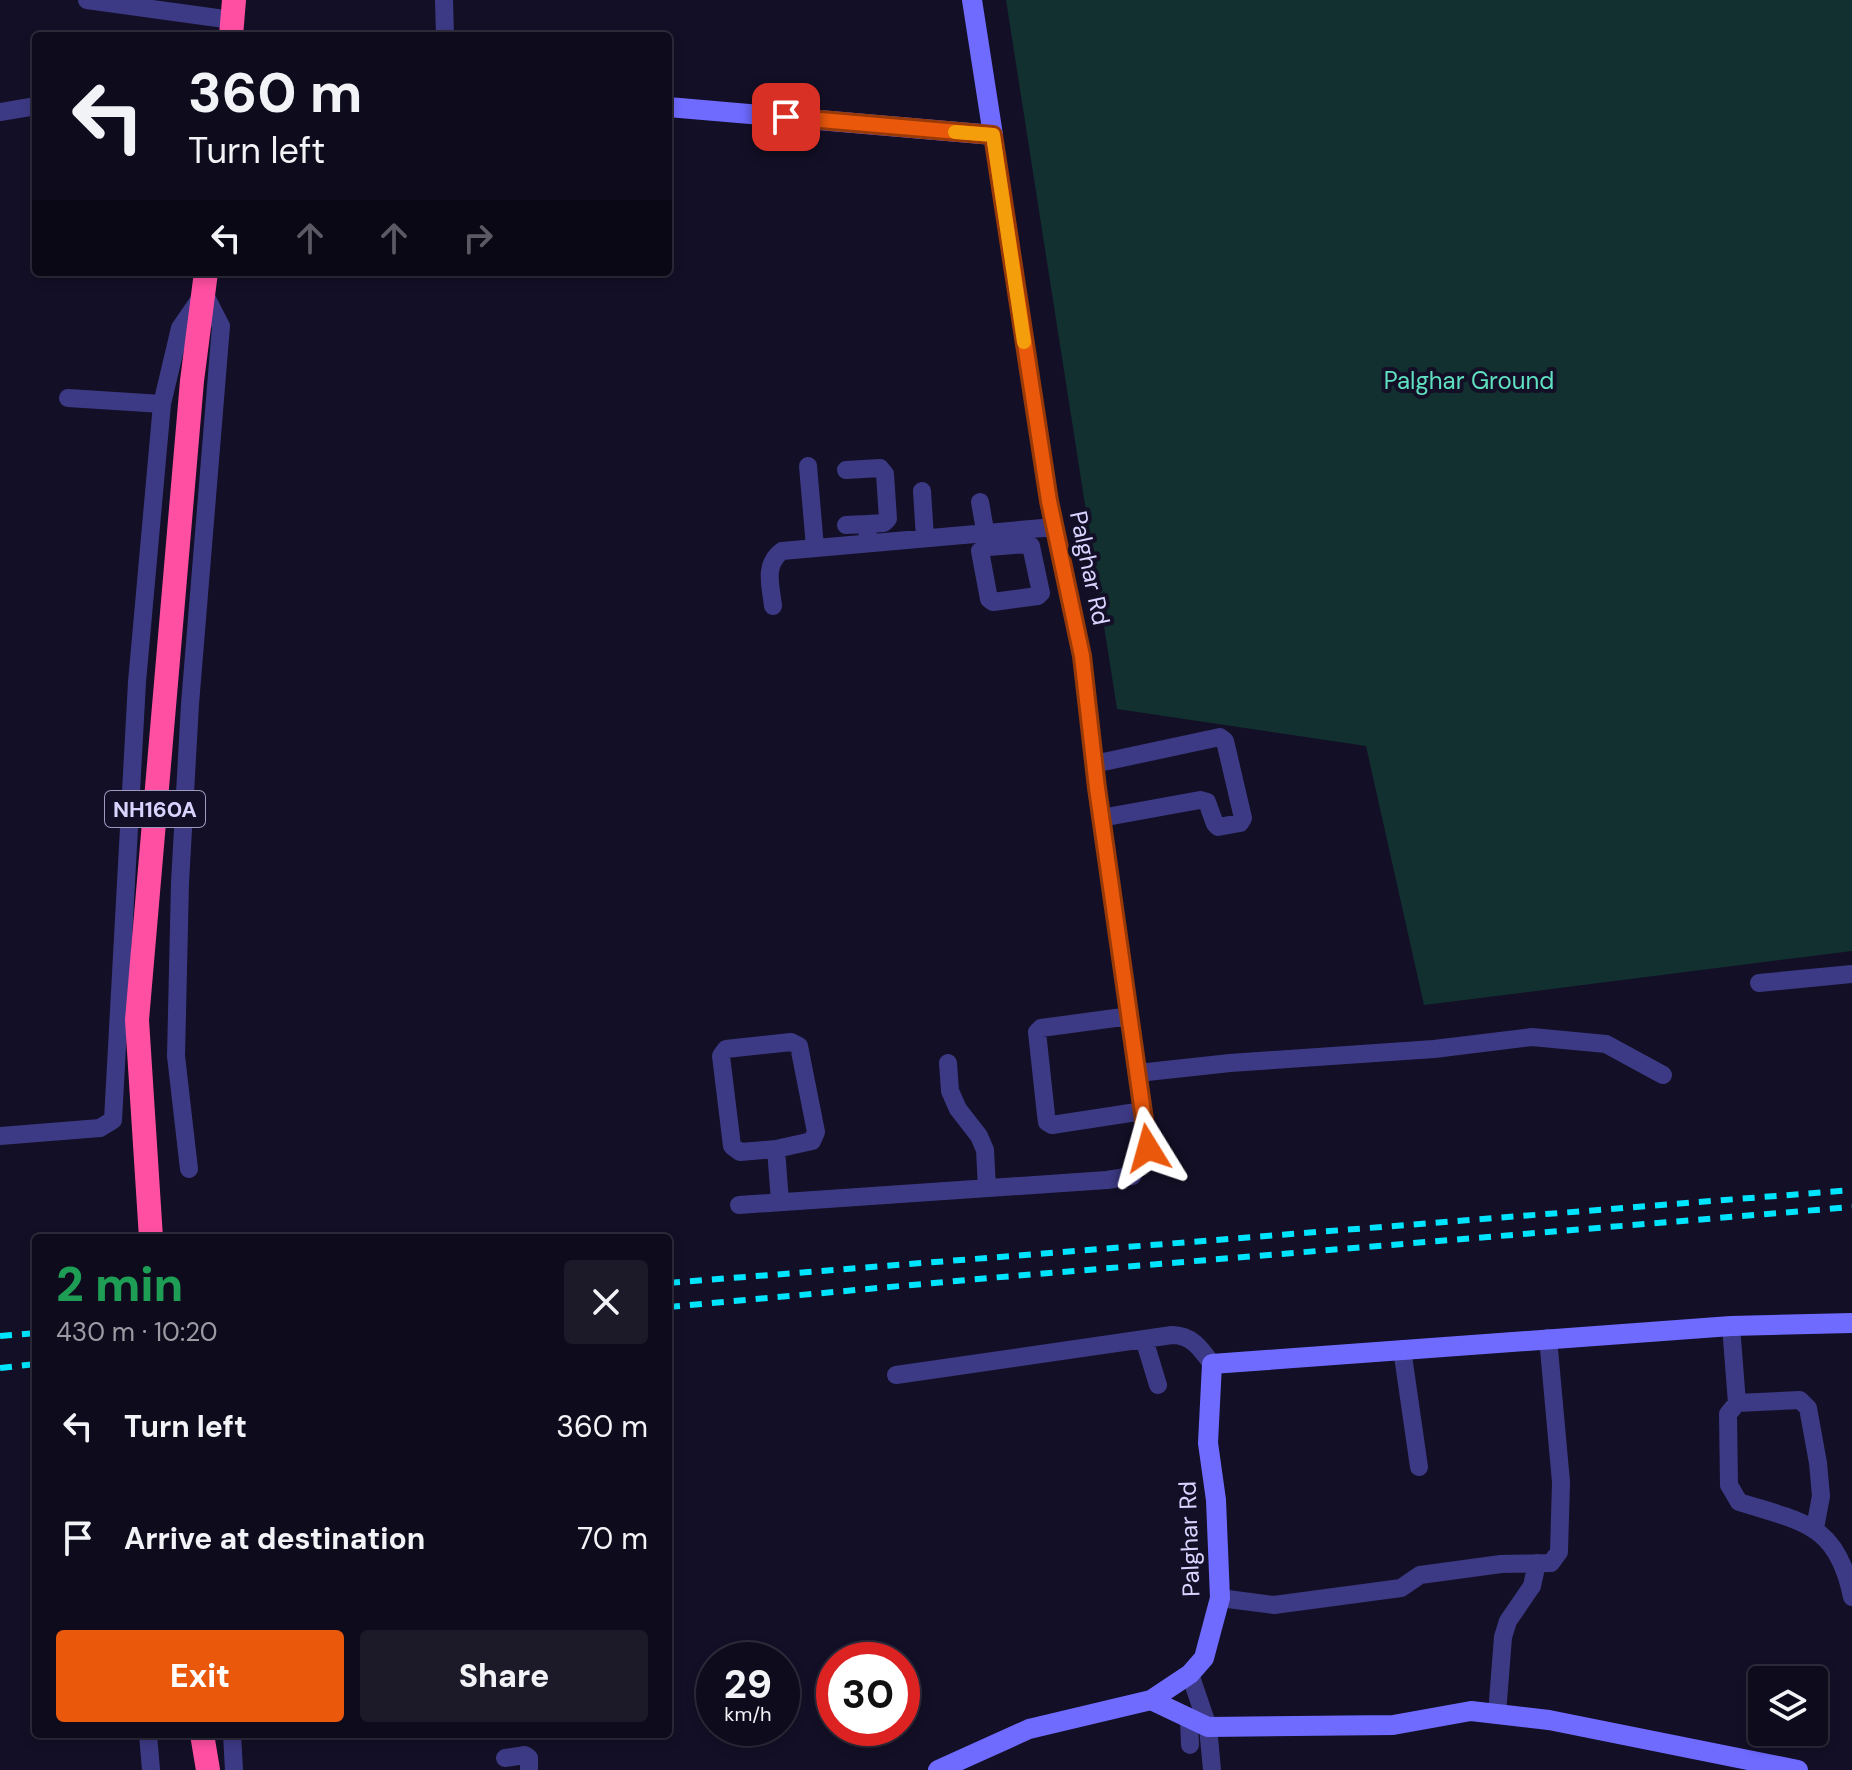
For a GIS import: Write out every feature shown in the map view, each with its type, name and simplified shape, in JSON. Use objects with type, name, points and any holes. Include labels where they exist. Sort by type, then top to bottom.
[{"type":"highway","name":"NH160A","points":[[151,1234],[137,1020],[192,381],[205,283]]},
{"type":"highway","points":[[203,1738],[208,1770]]},
{"type":"street","points":[[87,0],[188,8],[233,19]]},
{"type":"street","points":[[444,0],[445,32]]},
{"type":"street","name":"Palghar Rd","points":[[972,0],[1054,527],[1082,656],[1101,818],[1148,1148],[1132,1176],[987,1188]]},
{"type":"street","points":[[0,112],[32,107]]},
{"type":"street","points":[[672,107],[993,135]]},
{"type":"street","points":[[0,1136],[100,1128],[113,1120],[137,682],[162,404],[180,328],[205,283]]},
{"type":"street","points":[[189,1169],[176,1056],[180,883],[190,704],[221,326],[205,283]]},
{"type":"street","points":[[68,398],[162,404]]},
{"type":"street","points":[[808,466],[815,547]]},
{"type":"street","points":[[773,606],[769,566],[774,556],[782,551],[815,547],[867,533],[888,519],[885,474],[880,468],[846,470]]},
{"type":"street","points":[[922,491],[925,538]]},
{"type":"street","points":[[980,502],[987,540]]},
{"type":"street","points":[[846,525],[867,533],[987,540],[1054,527]]},
{"type":"street","points":[[1094,764],[1220,737],[1225,741],[1243,818],[1240,823],[1218,827],[1207,802],[1200,800],[1101,818]]},
{"type":"street","points":[[1759,983],[1852,974]]},
{"type":"street","points":[[1130,1016],[1041,1028],[1037,1032],[1047,1122],[1052,1125],[1143,1111]]},
{"type":"street","points":[[1138,1073],[1230,1063],[1434,1049],[1532,1037],[1606,1044],[1663,1075]]},
{"type":"street","points":[[791,1042],[799,1046],[816,1132],[812,1141],[776,1149],[740,1152],[732,1146],[721,1056],[726,1049],[791,1042]]},
{"type":"street","points":[[739,1205],[987,1188],[985,1150],[950,1091],[948,1063]]},
{"type":"street","points":[[776,1149],[780,1202]]},
{"type":"street","points":[[896,1375],[1181,1335],[1196,1343],[1212,1364],[1731,1326],[1852,1323]]},
{"type":"street","points":[[1731,1326],[1737,1403],[1728,1414],[1729,1485],[1739,1502],[1815,1528],[1823,1534],[1838,1555],[1852,1597]]},
{"type":"street","points":[[1220,1598],[1274,1605],[1401,1588],[1420,1575],[1501,1564],[1551,1563],[1559,1552],[1561,1482],[1548,1338]]},
{"type":"street","points":[[1144,1339],[1158,1385]]},
{"type":"street","points":[[1402,1349],[1419,1467]]},
{"type":"street","name":"Palghar Rd","points":[[938,1770],[1029,1729],[1151,1700],[1190,1674],[1204,1658],[1220,1598],[1216,1500],[1208,1443],[1212,1364]]},
{"type":"street","points":[[1737,1403],[1800,1400],[1808,1408],[1821,1496],[1815,1528]]},
{"type":"street","points":[[1497,1714],[1503,1637],[1508,1621],[1532,1586],[1537,1563]]},
{"type":"street","points":[[1190,1674],[1212,1770]]},
{"type":"street","points":[[1151,1700],[1199,1723],[1393,1725],[1471,1711],[1549,1720],[1751,1765],[1798,1770]]},
{"type":"street","points":[[1190,1745],[1199,1723]]},
{"type":"street","points":[[148,1738],[151,1770]]},
{"type":"street","points":[[232,1738],[234,1770]]},
{"type":"street","points":[[505,1758],[525,1755],[529,1758],[529,1770]]},
{"type":"green space","name":"Palghar Ground","points":[[1006,0],[1852,0],[1852,951],[1424,1005],[1366,746],[1117,709]]},
{"type":"railway","points":[[672,1283],[1852,1190]]},
{"type":"railway","points":[[672,1307],[1852,1207]]},
{"type":"railway","points":[[0,1336],[32,1333]]},
{"type":"railway","points":[[0,1368],[32,1364]]},
{"type":"slow traffic","points":[[955,132],[993,135],[1024,342]]},
{"type":"route","points":[[786,117],[993,135],[1049,501],[1082,656],[1097,788],[1148,1148]]}]
